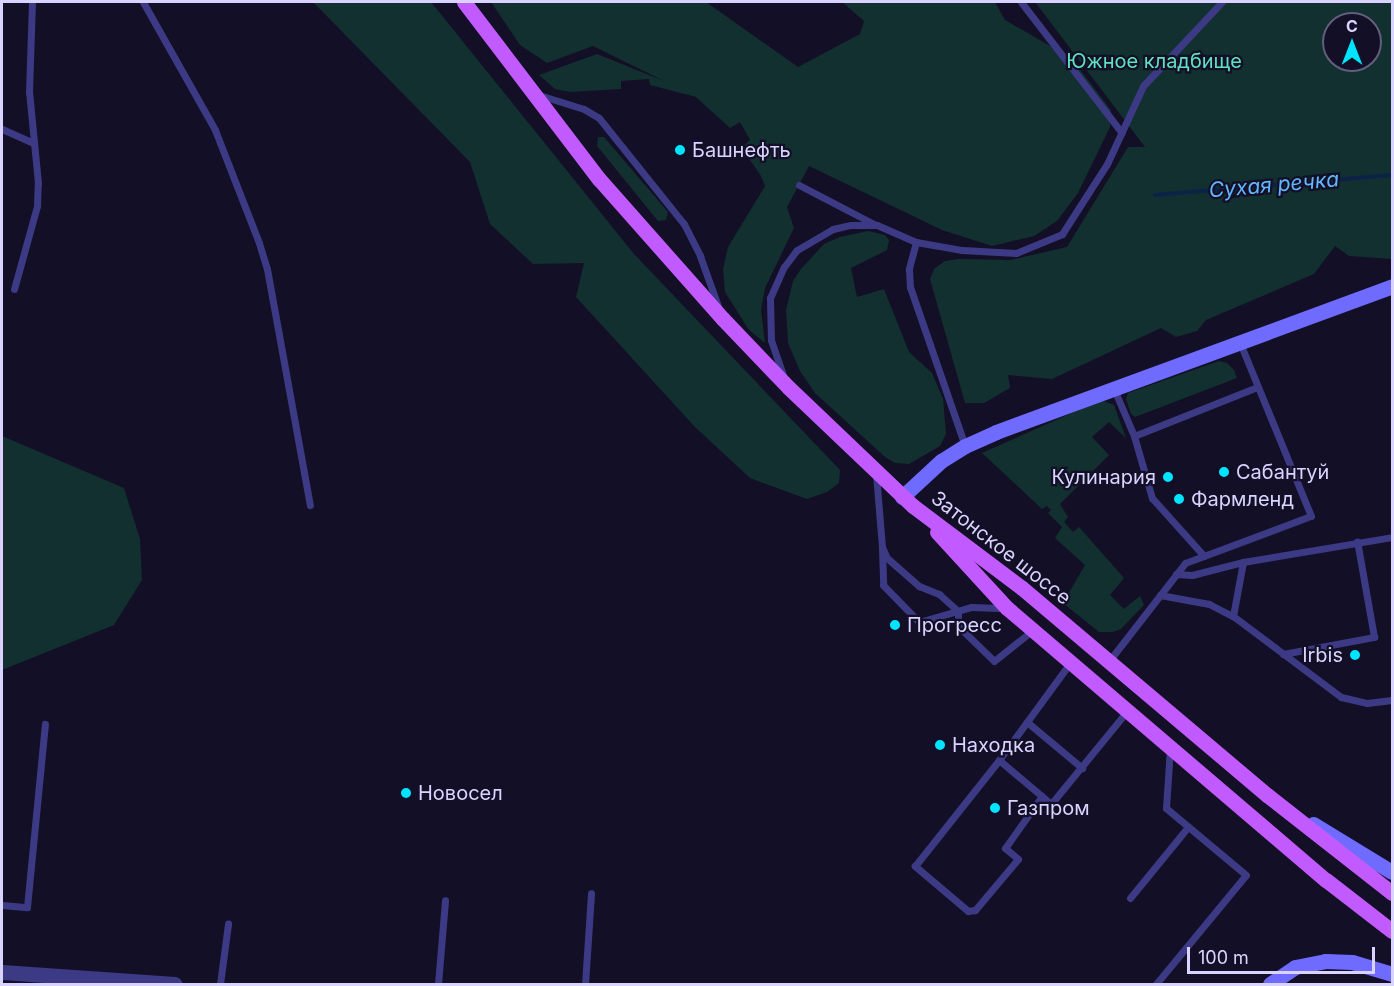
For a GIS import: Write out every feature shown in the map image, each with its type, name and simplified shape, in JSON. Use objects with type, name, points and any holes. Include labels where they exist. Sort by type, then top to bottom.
[{"type":"main road","points":[[464,2],[599,179],[723,319],[789,388],[908,501],[941,461],[965,446],[1023,420],[1392,286]]},
{"type":"main road","name":"Затонское шоссе","points":[[908,501],[1007,608],[1326,880],[1392,931]]},
{"type":"main road","name":"Затонское шоссе","points":[[908,501],[1022,588],[1275,801],[1392,893]]},
{"type":"main road","points":[[1275,801],[1392,872]]},
{"type":"main road","points":[[1270,984],[1295,967],[1325,961],[1352,962],[1392,974]]},
{"type":"street","points":[[2,972],[175,984]]},
{"type":"lane","points":[[14,288],[37,206],[29,92],[32,2]]},
{"type":"lane","points":[[143,2],[215,130],[259,243],[267,269],[310,506]]},
{"type":"lane","points":[[1021,2],[1122,133]]},
{"type":"lane","points":[[799,185],[916,242],[962,250],[1016,253],[1062,234],[1107,164],[1143,86],[1222,2]]},
{"type":"lane","points":[[531,92],[584,109],[599,118],[684,224],[700,256],[723,319]]},
{"type":"lane","points":[[2,129],[34,143]]},
{"type":"lane","points":[[789,388],[771,340],[768,316],[770,298],[784,267],[797,250],[832,229],[851,225],[877,225]]},
{"type":"lane","points":[[916,242],[909,269],[910,287],[965,446]]},
{"type":"lane","points":[[1109,661],[1185,563],[1311,516],[1239,341]]},
{"type":"lane","points":[[1113,387],[1134,436],[1152,498],[1204,556]]},
{"type":"lane","points":[[1134,436],[1257,387]]},
{"type":"lane","points":[[876,472],[883,585],[919,622],[971,607],[1007,608]]},
{"type":"lane","points":[[1176,574],[1192,575],[1243,562],[1357,541],[1392,537]]},
{"type":"lane","points":[[1283,654],[1374,637],[1357,541]]},
{"type":"lane","points":[[882,547],[887,558],[919,586],[939,594],[958,611],[958,626],[994,661],[1033,630]]},
{"type":"lane","points":[[1233,616],[1243,562]]},
{"type":"lane","points":[[1160,595],[1209,604],[1233,616],[1341,698],[1367,703],[1392,699]]},
{"type":"lane","points":[[1042,796],[1005,848],[1018,859],[975,910],[968,911],[915,866],[999,760],[1070,663]]},
{"type":"lane","points":[[999,760],[1052,804],[1127,711]]},
{"type":"lane","points":[[1027,722],[1082,768]]},
{"type":"lane","points":[[2,905],[27,906],[45,724]]},
{"type":"lane","points":[[1156,984],[1246,875],[1166,808],[1170,748]]},
{"type":"lane","points":[[1130,898],[1188,827]]},
{"type":"lane","points":[[585,984],[591,893]]},
{"type":"lane","points":[[438,984],[445,900]]},
{"type":"lane","points":[[220,984],[228,924]]},
{"type":"green space","points":[[313,2],[431,2],[634,254],[840,470],[839,483],[827,492],[807,499],[750,478],[695,427],[576,297],[584,263],[533,264],[490,224],[470,162]]},
{"type":"green space","points":[[491,2],[706,2],[798,67],[860,34],[864,21],[842,2],[995,2],[1005,20],[1071,58],[1111,110],[1110,127],[1078,193],[1057,221],[1034,236],[992,246],[942,230],[809,166],[787,207],[794,228],[765,288],[761,310],[765,343],[749,330],[725,292],[723,269],[728,247],[765,186],[742,148],[750,140],[740,122],[730,128],[696,97],[650,85],[649,79],[621,81],[621,89],[570,92],[555,89],[539,75],[597,54],[664,81],[593,46],[547,63],[520,45]]},
{"type":"green space","name":"Южное кладбище","points":[[1035,2],[1392,2],[1392,259],[1349,256],[1335,246],[1314,274],[1206,320],[1197,331],[1176,337],[1161,328],[1052,379],[1008,375],[1010,388],[984,403],[965,403],[930,279],[934,269],[945,261],[1010,260],[1067,247],[1128,147],[1145,147]]},
{"type":"green space","points":[[598,137],[604,137],[668,212],[666,220],[658,221],[597,146]]},
{"type":"green space","points":[[868,231],[885,235],[889,240],[887,250],[851,268],[857,297],[884,289],[909,352],[932,373],[943,399],[946,434],[940,446],[909,464],[895,463],[885,457],[815,393],[800,371],[788,343],[786,310],[793,281],[801,269],[824,244],[840,237]]},
{"type":"green space","points":[[1219,361],[1227,363],[1234,370],[1237,378],[1135,417],[1131,414],[1126,399],[1128,393]]},
{"type":"green space","points":[[1101,400],[1114,405],[1126,438],[1109,422],[1092,437],[1109,455],[1060,504],[1068,517],[1064,522],[1073,532],[1079,527],[1124,578],[1110,595],[1124,609],[1140,596],[1144,605],[1121,629],[1113,632],[1099,632],[1063,603],[1085,565],[1055,538],[1062,527],[1048,513],[1051,510],[1047,506],[1042,509],[982,453]]},
{"type":"green space","points":[[2,436],[124,488],[140,539],[142,580],[114,625],[2,670]]},
{"type":"waterway","name":"Сухая речка","points":[[1155,195],[1392,175]]},
{"type":"place","name":"Башнефть","points":[[680,150]]},
{"type":"place","name":"Сабантуй","points":[[1224,472]]},
{"type":"place","name":"Кулинария","points":[[1168,477]]},
{"type":"place","name":"Фармленд","points":[[1179,499]]},
{"type":"place","name":"Прогресс","points":[[895,625]]},
{"type":"place","name":"Irbis","points":[[1355,655]]},
{"type":"place","name":"Находка","points":[[940,745]]},
{"type":"place","name":"Новосел","points":[[406,793]]},
{"type":"place","name":"Газпром","points":[[995,808]]}]
